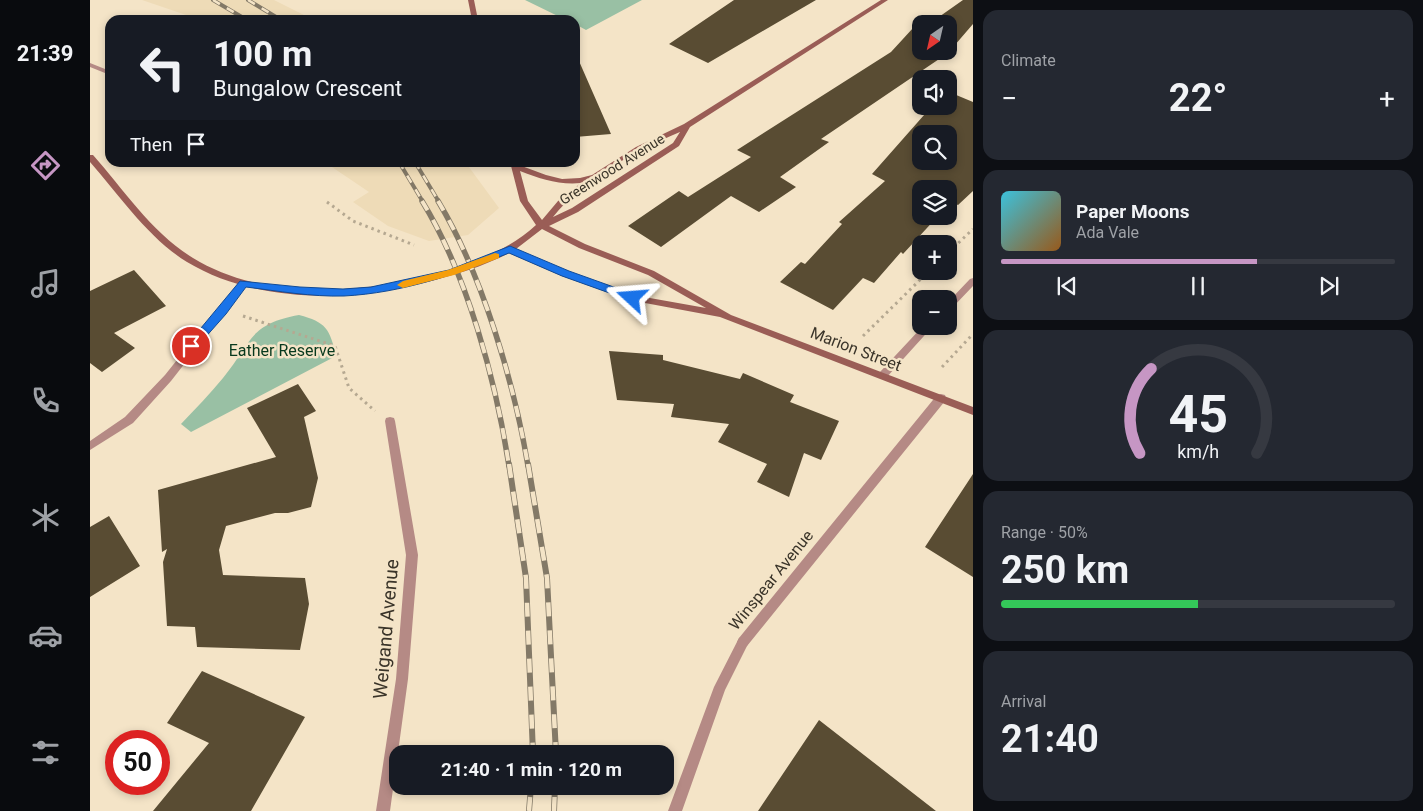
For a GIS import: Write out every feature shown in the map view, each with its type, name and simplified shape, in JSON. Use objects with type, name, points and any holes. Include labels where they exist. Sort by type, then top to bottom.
[{"type":"main road","points":[[471,0],[474,15]]},
{"type":"main road","name":"Greenwood Avenue","points":[[541,225],[563,201],[605,171],[661,137],[687,126],[886,0]]},
{"type":"main road","name":"Greenwood Avenue","points":[[541,225],[575,210],[676,144],[687,126]]},
{"type":"main road","points":[[90,157],[177,251],[205,269],[244,283],[300,290],[343,292],[371,290],[451,273],[510,250],[541,225],[524,201],[515,167]]},
{"type":"main road","points":[[520,167],[536,175],[566,182],[581,181],[605,171]]},
{"type":"main road","name":"Marion Street","points":[[541,225],[582,246],[651,273],[728,317],[973,411]]},
{"type":"main road","name":"Marion Street","points":[[510,250],[565,274],[632,298],[728,317]]},
{"type":"street","points":[[90,65],[105,71]]},
{"type":"street","points":[[957,297],[973,280]]},
{"type":"street","points":[[90,446],[129,420],[168,378],[244,283]]},
{"type":"street","points":[[883,375],[921,335]]},
{"type":"street","name":"Winspear Avenue","points":[[675,811],[720,687],[742,642],[941,398]]},
{"type":"street","name":"Weigand Avenue","points":[[383,811],[402,679],[412,555],[390,421]]},
{"type":"path","points":[[327,202],[353,221],[414,245]]},
{"type":"path","points":[[957,244],[973,228]]},
{"type":"path","points":[[863,336],[920,280]]},
{"type":"path","points":[[240,315],[298,332],[335,346],[339,354],[343,376],[353,395],[390,421]]},
{"type":"path","points":[[942,367],[973,334]]},
{"type":"shaded area","points":[[142,0],[274,0],[304,15],[186,15]]},
{"type":"shaded area","points":[[332,167],[469,167],[499,208],[468,235],[429,241],[388,226],[353,202],[369,192]]},
{"type":"green space","points":[[525,0],[642,0],[586,30],[580,27],[580,15],[556,15]]},
{"type":"green space","name":"Eather Reserve","points":[[299,315],[321,324],[325,328],[329,333],[336,356],[191,432],[181,424],[218,384],[233,366],[246,345],[260,330],[282,319]]},
{"type":"building","points":[[734,0],[816,0],[708,63],[669,44]]},
{"type":"building","points":[[963,0],[973,0],[973,24],[958,41],[958,15],[942,15]]},
{"type":"building","points":[[912,29],[912,60],[938,60],[923,70],[912,70],[912,77],[821,139],[829,142],[780,177],[796,187],[759,212],[731,196],[661,247],[628,226],[679,191],[688,197],[751,157],[737,150],[891,52]]},
{"type":"building","points":[[580,63],[611,134],[580,137]]},
{"type":"building","points":[[957,95],[973,102],[973,191],[958,205],[957,180],[912,180],[912,225],[930,225],[920,235],[912,235],[912,244],[903,254],[901,252],[874,283],[863,278],[833,310],[780,282],[801,262],[805,264],[842,224],[839,222],[885,181],[872,174],[912,129],[912,170],[957,170],[957,125],[915,125],[924,115],[957,115]]},
{"type":"building","points":[[134,270],[166,306],[114,333],[135,348],[102,372],[90,363],[90,291]]},
{"type":"building","points":[[609,351],[663,355],[663,360],[740,379],[743,373],[794,395],[790,402],[839,421],[821,460],[804,453],[789,497],[757,482],[767,464],[718,442],[729,424],[671,417],[674,404],[617,400]]},
{"type":"building","points":[[298,384],[316,411],[304,417],[318,478],[311,507],[288,513],[275,513],[226,526],[219,550],[223,575],[305,578],[309,604],[300,650],[197,647],[195,627],[167,626],[163,562],[167,549],[162,552],[158,490],[276,457],[247,408]]},
{"type":"building","points":[[973,474],[973,577],[925,547]]},
{"type":"building","points":[[109,516],[140,566],[90,597],[90,527]]},
{"type":"building","points":[[202,671],[305,717],[251,811],[153,811],[166,795],[170,795],[170,790],[209,743],[167,723]]},
{"type":"building","points":[[819,720],[936,811],[758,811]]},
{"type":"railway","points":[[213,0],[238,15]]},
{"type":"railway","points":[[248,0],[273,15]]},
{"type":"railway","points":[[402,167],[423,202]]},
{"type":"railway","points":[[418,167],[439,202]]},
{"type":"railway","points":[[422,201],[453,261],[478,329],[496,399],[509,466]]},
{"type":"railway","points":[[438,201],[469,261],[494,329],[514,399],[528,466]]},
{"type":"railway","points":[[509,464],[526,578],[533,745]]},
{"type":"railway","points":[[528,464],[547,578],[556,745]]},
{"type":"railway","points":[[529,811],[530,795]]},
{"type":"railway","points":[[554,811],[555,795]]},
{"type":"slow traffic","points":[[403,285],[451,273],[495,256]]},
{"type":"route","points":[[191,346],[222,312],[244,283],[300,290],[343,292],[371,290],[416,282],[451,273],[510,250],[565,274],[632,298]]}]
